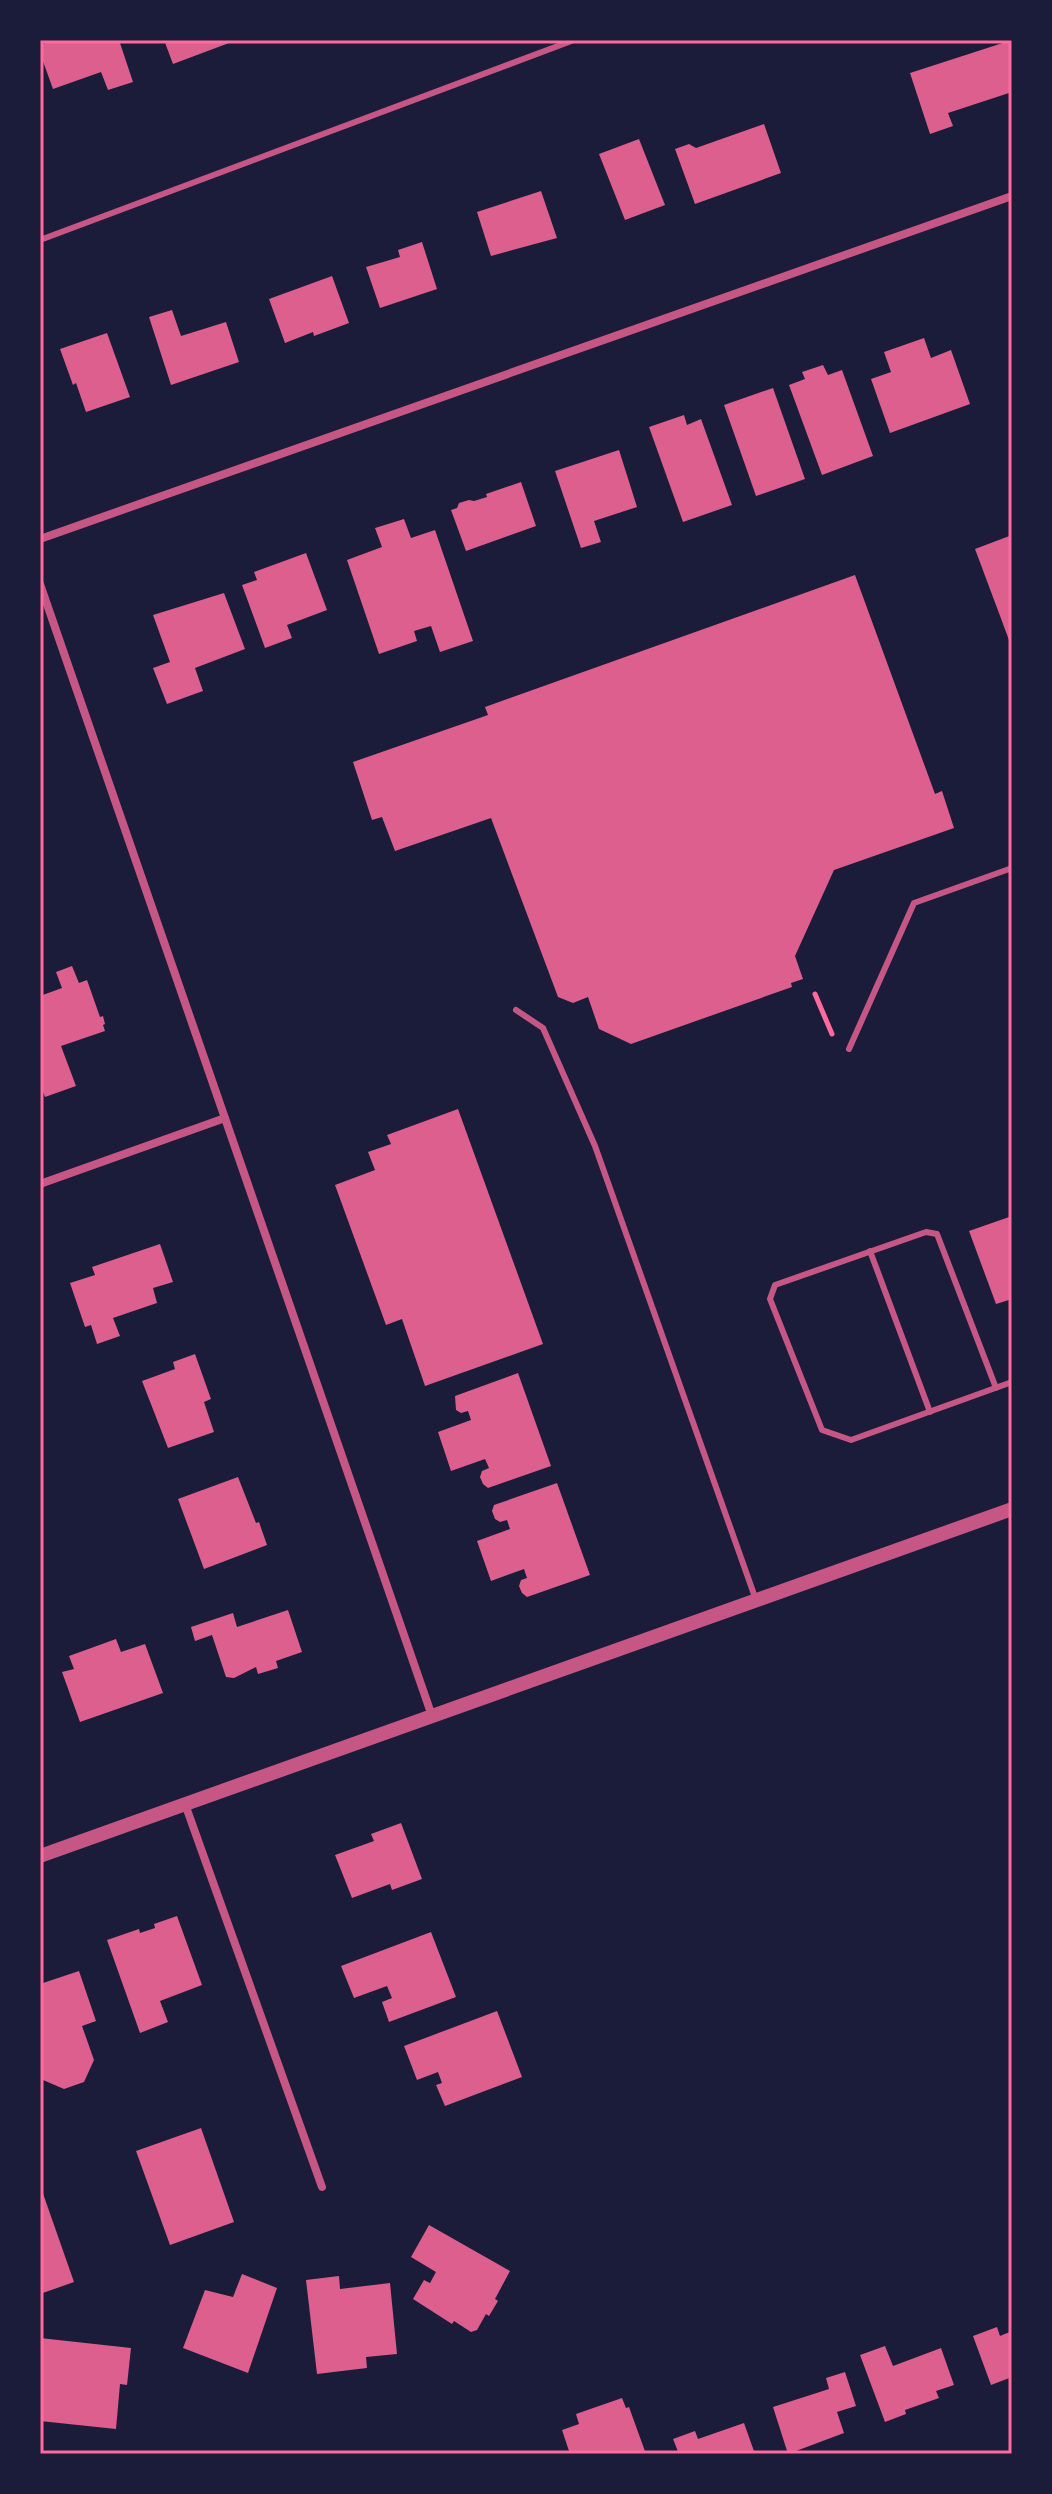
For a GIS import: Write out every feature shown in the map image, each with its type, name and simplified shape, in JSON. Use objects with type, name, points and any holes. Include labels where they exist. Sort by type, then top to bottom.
[{"type":"street","points":[[40,539],[1012,196]]},
{"type":"street","points":[[40,584],[432,1716]]},
{"type":"street","points":[[40,1184],[225,1118]]},
{"type":"street","points":[[40,1856],[1012,1509]]},
{"type":"street","points":[[185,1804],[322,2187]]},
{"type":"lane","points":[[40,240],[574,40]]},
{"type":"lane","points":[[849,1049],[914,903],[1012,868]]},
{"type":"lane","points":[[516,1010],[543,1028],[595,1146],[756,1600]]},
{"type":"lane","points":[[996,1388],[937,1234],[926,1232],[775,1285],[770,1299],[822,1430],[851,1440],[930,1412],[996,1388],[1012,1382]]},
{"type":"lane","points":[[870,1251],[930,1412]]},
{"type":"path","points":[[815,994],[834,1038]]},
{"type":"building","points":[[53,40],[119,40],[133,82],[108,90],[101,72],[53,89],[40,45]]},
{"type":"building","points":[[164,40],[237,40],[173,64]]},
{"type":"building","points":[[1012,40],[1012,92],[948,113],[953,126],[930,134],[910,73]]},
{"type":"building","points":[[764,124],[781,173],[695,204],[675,149],[689,144],[696,148]]},
{"type":"building","points":[[639,139],[665,205],[625,220],[599,154]]},
{"type":"building","points":[[541,191],[557,238],[491,256],[477,212]]},
{"type":"building","points":[[422,242],[437,289],[380,308],[366,267],[400,257],[398,250]]},
{"type":"building","points":[[332,276],[349,323],[285,343],[269,299]]},
{"type":"building","points":[[172,310],[181,336],[226,322],[239,362],[171,385],[149,317]]},
{"type":"building","points":[[107,333],[130,397],[86,412],[60,349]]},
{"type":"building","points":[[924,338],[931,358],[951,350],[970,404],[890,433],[871,379],[891,372],[884,352]]},
{"type":"building","points":[[823,365],[828,375],[842,370],[873,456],[822,475],[789,385],[805,379],[802,372]]},
{"type":"building","points":[[773,388],[805,479],[756,496],[724,405]]},
{"type":"building","points":[[684,415],[687,425],[701,419],[732,505],[683,522],[649,427]]},
{"type":"building","points":[[619,450],[637,507],[594,521],[601,542],[581,548],[555,471]]},
{"type":"building","points":[[521,482],[536,526],[466,551],[451,510],[457,508],[459,503],[487,497],[486,494]]},
{"type":"building","points":[[404,519],[411,538],[435,530],[473,641],[440,652],[431,626],[414,631],[417,641],[379,654],[347,560],[382,547],[375,528]]},
{"type":"building","points":[[1012,535],[1012,648],[975,549]]},
{"type":"building","points":[[306,553],[327,610],[287,625],[292,638],[265,648],[242,585],[257,580],[254,572]]},
{"type":"building","points":[[855,575],[935,794],[942,791],[954,828],[834,870],[795,956],[803,979],[791,983],[792,987],[631,1044],[599,1029],[588,997],[573,1003],[558,997],[491,818],[395,851],[382,817],[372,820],[353,762],[488,715],[485,707]]},
{"type":"building","points":[[224,593],[245,649],[195,668],[203,691],[167,704],[153,668],[170,662],[153,615]]},
{"type":"building","points":[[72,966],[79,983],[87,980],[100,1017],[103,1016],[105,1031],[61,1046],[76,1086],[45,1097],[40,1084],[40,996],[62,988],[56,972]]},
{"type":"building","points":[[458,1109],[543,1344],[425,1386],[402,1319],[386,1325],[335,1185],[375,1170],[368,1152],[391,1144],[387,1135]]},
{"type":"building","points":[[1012,1216],[1012,1299],[996,1304],[969,1231]]},
{"type":"building","points":[[160,1244],[173,1282],[153,1288],[157,1303],[113,1318],[120,1336],[97,1344],[91,1325],[85,1327],[70,1283],[95,1275],[92,1267]]},
{"type":"building","points":[[195,1354],[211,1399],[204,1402],[214,1432],[168,1448],[142,1381],[175,1369],[173,1362]]},
{"type":"building","points":[[518,1373],[551,1466],[488,1488],[480,1477],[482,1471],[489,1468],[485,1459],[451,1471],[438,1432],[471,1420],[468,1411],[461,1413],[456,1410],[455,1396]]},
{"type":"building","points":[[238,1477],[267,1545],[204,1569],[178,1499]]},
{"type":"building","points":[[557,1483],[590,1575],[527,1597],[519,1586],[521,1580],[527,1578],[524,1569],[491,1581],[477,1541],[510,1529],[507,1520],[500,1522],[495,1519],[492,1511],[494,1505]]},
{"type":"building","points":[[288,1610],[302,1652],[276,1661],[278,1668],[258,1674],[256,1667],[234,1678],[226,1677],[212,1635],[195,1641],[191,1627],[233,1613],[237,1627]]},
{"type":"building","points":[[116,1639],[121,1652],[145,1644],[163,1693],[80,1722],[62,1672],[74,1669],[69,1656]]},
{"type":"building","points":[[401,1823],[422,1879],[392,1890],[390,1884],[352,1898],[335,1855],[374,1841],[371,1834]]},
{"type":"building","points":[[177,1916],[202,1985],[160,2001],[168,2022],[140,2033],[107,1940],[139,1929],[140,1933],[155,1928],[154,1924]]},
{"type":"building","points":[[431,1932],[456,1997],[389,2022],[382,2002],[392,1998],[387,1986],[354,1998],[341,1966]]},
{"type":"building","points":[[79,1971],[96,2021],[82,2026],[94,2060],[84,2082],[64,2089],[43,2080],[40,2072],[43,2063],[40,2054],[40,1984]]},
{"type":"building","points":[[497,2011],[522,2077],[445,2106],[436,2085],[442,2083],[438,2072],[417,2080],[404,2046]]},
{"type":"building","points":[[201,2128],[234,2222],[170,2245],[136,2151]]},
{"type":"building","points":[[40,2185],[74,2282],[40,2294]]},
{"type":"building","points":[[429,2225],[510,2271],[495,2299],[498,2301],[477,2330],[471,2332],[454,2321],[452,2324],[413,2299],[424,2280],[430,2283],[436,2272],[411,2257]]},
{"type":"building","points":[[242,2274],[277,2288],[248,2373],[183,2348],[205,2290],[233,2297]]},
{"type":"building","points":[[339,2276],[340,2289],[390,2283],[397,2354],[366,2357],[367,2368],[317,2374],[306,2280]]},
{"type":"building","points":[[997,2327],[1000,2336],[1012,2331],[1012,2377],[991,2385],[973,2336]]},
{"type":"building","points":[[40,2338],[131,2348],[127,2385],[120,2384],[116,2429],[40,2421]]},
{"type":"building","points":[[885,2346],[893,2366],[941,2348],[954,2385],[936,2391],[939,2398],[905,2410],[906,2414],[885,2422],[860,2355]]},
{"type":"building","points":[[845,2372],[856,2406],[837,2412],[844,2433],[788,2454],[773,2407],[829,2389],[826,2378]]},
{"type":"building","points":[[622,2398],[626,2408],[629,2407],[646,2454],[570,2454],[562,2430],[579,2424],[576,2414]]},
{"type":"building","points":[[744,2423],[755,2454],[679,2454],[673,2439],[695,2431],[698,2439]]}]
